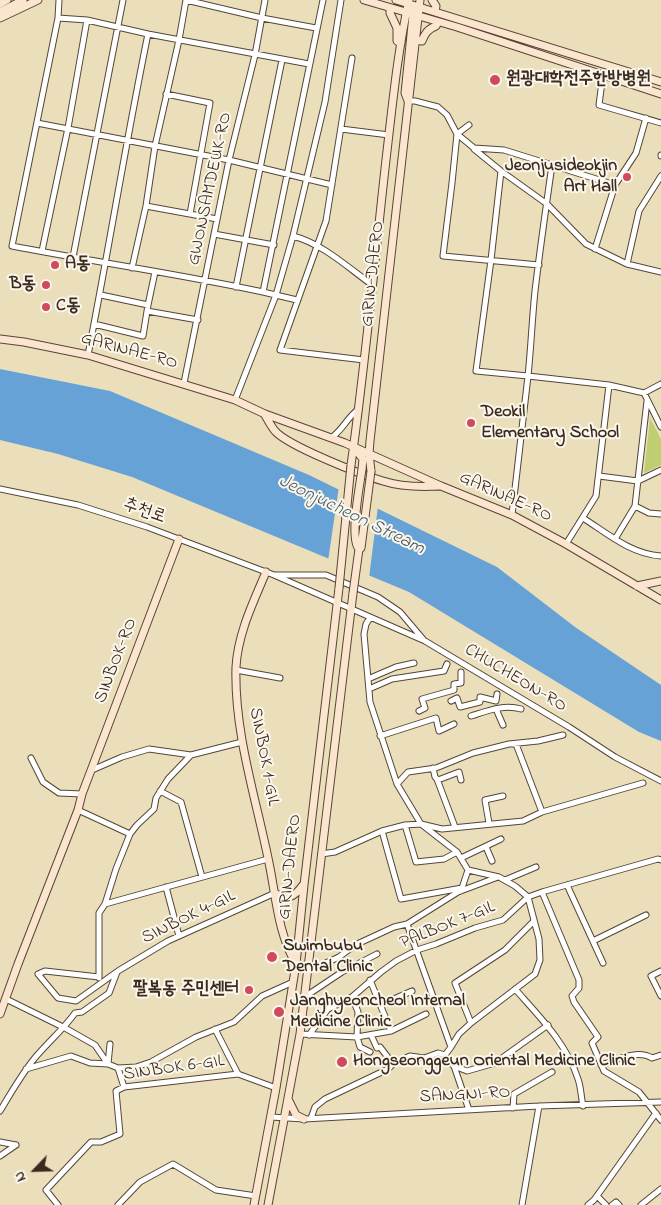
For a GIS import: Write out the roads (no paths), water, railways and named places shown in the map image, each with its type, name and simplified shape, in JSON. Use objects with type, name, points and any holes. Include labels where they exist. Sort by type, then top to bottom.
[{"type":"street","points":[[0,4],[7,0]]},
{"type":"street","points":[[0,12],[23,0]]},
{"type":"street","points":[[0,18],[38,0]]},
{"type":"street","points":[[59,0],[58,18],[12,246],[206,280],[297,300]]},
{"type":"street","points":[[73,258],[124,0]]},
{"type":"street","points":[[132,268],[146,206],[155,146],[186,0],[262,18],[316,28]]},
{"type":"street","name":"GWONSAMDEUK-RO","points":[[184,383],[229,160],[255,55],[265,0]]},
{"type":"street","points":[[263,292],[323,0]]},
{"type":"street","points":[[235,400],[276,295],[293,236],[325,102],[342,0]]},
{"type":"street","points":[[364,0],[390,8],[413,8]]},
{"type":"street","points":[[376,0],[435,12],[492,28],[661,82]]},
{"type":"street","points":[[396,0],[438,22],[661,94]]},
{"type":"street","points":[[432,0],[436,6],[435,12]]},
{"type":"street","points":[[390,8],[390,13],[397,28],[397,41],[401,43]]},
{"type":"street","points":[[413,8],[405,94],[408,101],[438,107],[447,114],[457,134],[501,171],[547,204],[586,244],[627,264],[661,272]]},
{"type":"street","name":"GIRIN-DAERO","points":[[268,1205],[289,1098],[306,996],[321,854],[351,609],[371,472],[369,454],[416,40],[413,8]]},
{"type":"street","name":"GIRIN-DAERO","points":[[254,1205],[271,1117],[296,964],[389,136],[401,43],[413,8]]},
{"type":"street","points":[[58,18],[87,20],[148,34],[310,64]]},
{"type":"street","points":[[42,252],[68,128],[87,20]]},
{"type":"street","points":[[416,40],[422,41],[428,30],[436,26],[438,22]]},
{"type":"street","points":[[88,355],[101,295],[126,140],[148,34]]},
{"type":"street","points":[[352,58],[326,221],[280,350],[364,360]]},
{"type":"street","points":[[236,286],[282,60]]},
{"type":"street","points":[[603,74],[599,105],[661,123]]},
{"type":"street","points":[[166,94],[210,104],[190,214]]},
{"type":"street","points":[[595,249],[615,185],[636,153],[646,118]]},
{"type":"street","points":[[37,123],[229,160],[332,185]]},
{"type":"street","points":[[469,125],[457,134],[443,256],[539,265]]},
{"type":"street","points":[[341,129],[389,136]]},
{"type":"street","points":[[474,148],[504,150],[615,185]]},
{"type":"street","points":[[512,515],[528,376],[535,291],[552,165]]},
{"type":"street","points":[[501,171],[476,371],[609,385],[644,393],[661,384]]},
{"type":"street","points":[[627,264],[639,210],[661,176]]},
{"type":"street","points":[[146,206],[217,219]]},
{"type":"street","points":[[214,234],[274,245]]},
{"type":"street","points":[[293,236],[318,245],[371,284]]},
{"type":"street","points":[[94,324],[143,336],[154,272]]},
{"type":"street","points":[[101,295],[148,305]]},
{"type":"street","points":[[147,312],[198,320]]},
{"type":"street","name":"GARINAE-RO","points":[[0,339],[88,355],[235,400],[265,414],[353,447],[512,515],[566,544],[661,600]]},
{"type":"street","points":[[566,544],[596,496],[609,385]]},
{"type":"street","points":[[644,393],[661,428]]},
{"type":"street","points":[[615,539],[635,506],[647,401]]},
{"type":"street","points":[[330,438],[343,428],[353,413],[359,409]]},
{"type":"street","points":[[265,414],[276,432],[337,464],[384,482],[426,487],[441,486]]},
{"type":"street","name":"GIRIN-DAERO","points":[[353,447],[363,459],[355,532],[355,545],[359,549]]},
{"type":"street","points":[[599,476],[638,481],[661,470]]},
{"type":"street","name":"추천로","points":[[0,489],[78,505],[120,518],[274,575],[351,609]]},
{"type":"street","points":[[635,506],[649,513],[661,514]]},
{"type":"street","points":[[583,518],[629,549],[647,555],[661,556]]},
{"type":"street","name":"SINBOK-RO","points":[[0,1014],[179,539]]},
{"type":"street","name":"SINBOK 1-GIL","points":[[266,572],[245,620],[238,648],[236,670],[237,709],[242,742],[268,859],[280,925],[288,950],[296,964]]},
{"type":"street","name":"추천로","points":[[274,575],[326,575],[378,596],[400,612],[425,641]]},
{"type":"street","points":[[637,586],[661,581]]},
{"type":"street","name":"CHUCHEON-RO","points":[[351,609],[425,641],[569,727],[615,757],[661,780]]},
{"type":"street","points":[[370,618],[366,624],[364,634],[370,702],[397,784],[421,824],[457,852],[468,870],[499,877],[515,886],[528,897],[539,939],[540,960],[535,974],[471,1023],[459,1034],[444,1055]]},
{"type":"street","points":[[368,679],[396,667],[414,663]]},
{"type":"street","name":"CHUCHEON-RO","points":[[369,689],[392,679],[444,670],[447,664]]},
{"type":"street","points":[[236,670],[280,678]]},
{"type":"street","name":"CHUCHEON-RO","points":[[419,711],[425,708],[422,698],[454,690],[454,684],[461,683],[461,672]]},
{"type":"street","name":"CHUCHEON-RO","points":[[451,701],[457,698],[460,707],[480,702],[480,697],[496,701],[497,694]]},
{"type":"street","name":"CHUCHEON-RO","points":[[471,716],[496,709],[514,707],[521,709]]},
{"type":"street","name":"CHUCHEON-RO","points":[[496,709],[503,725]]},
{"type":"street","points":[[380,736],[436,718],[439,730],[454,724]]},
{"type":"street","points":[[397,784],[408,772],[433,768],[473,753],[509,744],[538,742],[562,735]]},
{"type":"street","points":[[92,770],[122,757],[149,749],[191,755],[242,742]]},
{"type":"street","points":[[516,744],[542,812]]},
{"type":"street","points":[[97,986],[99,976],[99,913],[105,904],[130,834],[136,825],[154,809],[160,791],[182,763],[191,755]]},
{"type":"street","points":[[31,758],[44,782],[59,793],[82,794]]},
{"type":"street","points":[[433,768],[454,828]]},
{"type":"street","points":[[438,780],[459,772],[461,780]]},
{"type":"street","points":[[321,854],[335,852],[382,831],[405,824],[421,824],[442,829],[522,821],[542,812],[643,783]]},
{"type":"street","points":[[160,791],[180,802],[202,877]]},
{"type":"street","points":[[490,823],[485,800],[503,796]]},
{"type":"street","points":[[78,810],[130,834]]},
{"type":"street","points":[[405,824],[416,862],[444,859],[457,852]]},
{"type":"street","points":[[382,831],[401,899],[462,889],[499,877]]},
{"type":"street","points":[[461,858],[501,840]]},
{"type":"street","points":[[486,847],[492,860]]},
{"type":"street","points":[[105,904],[268,859]]},
{"type":"street","points":[[528,897],[658,859],[661,860]]},
{"type":"street","points":[[505,880],[536,867]]},
{"type":"street","points":[[296,964],[316,967],[339,957],[363,941],[394,927],[407,924],[462,889],[468,870]]},
{"type":"street","points":[[275,893],[284,898],[292,897],[304,885]]},
{"type":"street","points":[[566,885],[603,963]]},
{"type":"street","points":[[166,887],[179,936]]},
{"type":"street","points":[[542,892],[579,980],[579,988],[572,996],[574,1002],[598,1037],[592,1043],[601,1065],[604,1070],[640,1092],[661,1120]]},
{"type":"street","name":"SINBOK 4-GIL","points":[[99,976],[45,971],[38,974],[58,998],[76,1001],[118,971],[179,936],[275,893]]},
{"type":"street","name":"PALBOK 7-GIL","points":[[309,1035],[328,1009],[352,997],[370,980],[396,962],[417,950],[475,928],[503,920],[528,897]]},
{"type":"street","points":[[593,941],[646,915]]},
{"type":"street","points":[[471,1023],[455,983],[506,950],[534,921]]},
{"type":"street","points":[[407,924],[451,1047]]},
{"type":"street","points":[[306,996],[342,972],[377,954]]},
{"type":"street","points":[[0,1111],[36,1056],[65,1028],[75,1013],[82,1012],[109,993],[118,971]]},
{"type":"street","points":[[661,971],[651,976],[661,996]]},
{"type":"street","points":[[370,980],[390,1031]]},
{"type":"street","points":[[26,1069],[71,1056],[90,1063],[108,1064],[118,1068],[136,1067],[151,1062],[196,1037],[234,1022],[262,996],[293,982]]},
{"type":"street","points":[[515,989],[548,1025],[570,1059],[578,1079],[583,1106]]},
{"type":"street","points":[[380,1005],[412,991]]},
{"type":"street","points":[[352,997],[358,1012],[357,1037],[360,1047],[370,1052]]},
{"type":"street","points":[[6,999],[95,1045],[108,1064]]},
{"type":"street","points":[[300,1034],[357,1037],[371,1035],[390,1031],[426,1014]]},
{"type":"street","points":[[289,1098],[296,1115],[307,1119],[315,1107],[325,1099],[388,1069],[393,1064],[410,1056],[424,1058],[438,1053],[444,1055],[446,1060],[454,1066],[467,1070],[495,1063],[548,1025]]},
{"type":"street","points":[[215,1029],[238,1074]]},
{"type":"street","points":[[371,1035],[377,1048],[380,1047],[393,1064]]},
{"type":"street","points":[[108,1064],[110,1044]]},
{"type":"street","points":[[601,1065],[630,1056],[646,1055],[652,1058],[661,1055]]},
{"type":"street","points":[[454,1066],[469,1110]]},
{"type":"street","points":[[118,1068],[124,1087]]},
{"type":"street","points":[[513,1108],[514,1094],[552,1072]]},
{"type":"street","name":"SINBOK 6-GIL","points":[[58,1205],[46,1190],[91,1142],[101,1142],[120,1134],[116,1091],[124,1087],[238,1074],[276,1088]]},
{"type":"street","name":"SANGNI-RO","points":[[271,1117],[307,1119],[539,1106],[661,1102]]},
{"type":"street","points":[[522,1205],[539,1106]]},
{"type":"street","points":[[588,1205],[597,1196],[656,1113]]},
{"type":"street","points":[[0,1142],[16,1145],[0,1156]]},
{"type":"street","points":[[118,1205],[140,1182],[173,1164],[216,1190],[256,1196]]},
{"type":"street","points":[[642,1205],[661,1189]]},
{"type":"street","points":[[597,1196],[606,1205]]},
{"type":"street","points":[[612,1205],[616,1202],[619,1205]]},
{"type":"water","name":"Jeonjucheon Stream","points":[[0,369],[110,391],[309,475],[497,567],[575,627],[661,685],[661,741],[639,732],[409,592],[132,477],[58,454],[0,440]]},
{"type":"place","name":"원광대학전주한방병원","points":[[495,80]]},
{"type":"place","name":"Jeonjusideokjin Art Hall","points":[[627,177]]},
{"type":"place","name":"A동","points":[[55,265]]},
{"type":"place","name":"B동","points":[[46,285]]},
{"type":"place","name":"C동","points":[[46,307]]},
{"type":"place","name":"Deokil Elementary School","points":[[471,423]]},
{"type":"place","name":"Swimbubu Dental Clinic","points":[[272,957]]},
{"type":"place","name":"팔복동 주민센터","points":[[249,990]]},
{"type":"place","name":"Janghyeoncheol Internal Medicine Clinic","points":[[279,1012]]},
{"type":"place","name":"Hongseonggeun Oriental Medicine Clinic","points":[[342,1062]]}]
